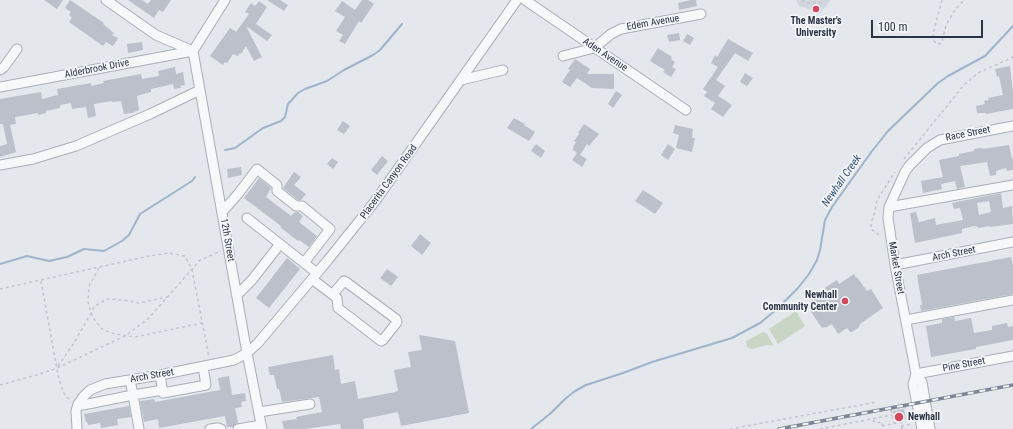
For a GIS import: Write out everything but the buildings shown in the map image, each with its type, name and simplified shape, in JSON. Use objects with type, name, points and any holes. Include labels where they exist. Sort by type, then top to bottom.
[{"type":"street","points":[[106,0],[156,35],[193,51],[225,0]]},
{"type":"street","name":"Placerita Canyon Road","points":[[247,353],[258,343],[315,276],[376,200],[517,0]]},
{"type":"street","name":"Aden Avenue","points":[[525,0],[686,110]]},
{"type":"street","name":"Edem Avenue","points":[[563,56],[594,48],[611,34],[621,29],[702,14]]},
{"type":"street","points":[[0,70],[4,67],[17,49]]},
{"type":"street","name":"Alderbrook Drive","points":[[0,87],[193,51]]},
{"type":"street","name":"12th Street","points":[[193,51],[247,353],[262,427]]},
{"type":"street","points":[[461,80],[504,70]]},
{"type":"street","points":[[0,165],[33,159],[76,146],[150,114],[200,90]]},
{"type":"street","name":"Race Street","points":[[907,162],[940,140],[1013,126]]},
{"type":"street","name":"Market Street","points":[[907,162],[889,207],[888,218],[895,265],[916,374],[922,382],[930,429]]},
{"type":"street","points":[[222,212],[257,169],[277,185],[277,191],[296,206],[302,206],[330,229],[304,263]]},
{"type":"street","points":[[889,207],[1013,185]]},
{"type":"street","points":[[247,218],[304,263],[315,276],[333,294],[337,298],[338,308],[381,341],[397,322],[396,319],[344,281],[333,294]]},
{"type":"street","name":"Arch Street","points":[[895,265],[1013,242]]},
{"type":"street","points":[[237,295],[252,280],[280,244]]},
{"type":"street","points":[[906,320],[1013,300]]},
{"type":"street","name":"Arch Street","points":[[78,404],[83,396],[90,390],[105,384],[207,366],[234,360],[247,353]]},
{"type":"street","name":"Pine Street","points":[[916,374],[1013,356]]},
{"type":"street","points":[[160,375],[163,393],[206,385],[207,366]]},
{"type":"street","name":"Market Street","points":[[916,374],[913,384],[922,429]]},
{"type":"street","points":[[130,380],[139,429]]},
{"type":"street","points":[[76,424],[78,404],[83,405],[163,390]]},
{"type":"street","points":[[259,412],[310,404]]},
{"type":"street","points":[[238,429],[262,427]]},
{"type":"street","points":[[210,429],[221,429]]},
{"type":"path","points":[[802,0],[806,3],[819,3],[824,0]]},
{"type":"path","points":[[942,0],[933,34],[933,40],[937,44],[940,44],[942,41],[946,24],[964,0]]},
{"type":"path","points":[[907,162],[964,85],[978,73],[1013,57]]},
{"type":"path","points":[[879,235],[871,229],[870,224],[877,200],[896,171]]},
{"type":"path","points":[[0,385],[57,368],[125,336],[148,319],[200,260],[228,249]]},
{"type":"path","points":[[0,290],[149,256],[169,253],[185,256],[192,270],[202,323],[207,366]]},
{"type":"path","points":[[99,268],[89,286],[88,302],[93,318],[103,330],[135,337],[202,323]]},
{"type":"path","points":[[41,281],[59,380],[65,396],[78,404]]},
{"type":"path","points":[[57,368],[74,343],[95,306],[107,299],[139,303],[167,297]]},
{"type":"path","points":[[730,429],[877,402]]},
{"type":"path","points":[[785,429],[879,411],[909,407]]},
{"type":"path","points":[[891,410],[894,423]]},
{"type":"path","points":[[820,429],[892,416]]},
{"type":"path","points":[[872,419],[875,423],[882,422],[883,429]]},
{"type":"path","points":[[882,426],[901,422],[902,429]]},
{"type":"path","points":[[901,426],[912,424]]},
{"type":"shaded area","name":"The Master's University","points":[[796,0],[831,0],[820,13],[799,6]]},
{"type":"green space","points":[[796,311],[805,326],[778,344],[769,329]]},
{"type":"green space","points":[[763,332],[767,334],[774,346],[767,345],[752,349],[747,347],[746,341]]},
{"type":"waterway","points":[[225,150],[235,148],[263,128],[281,121],[285,117],[288,104],[298,93],[327,81],[344,70],[373,55],[380,50],[402,24]]},
{"type":"waterway","name":"Newhall Creek","points":[[531,429],[551,413],[565,399],[586,385],[652,362],[732,338],[760,323],[776,310],[798,288],[809,274],[817,260],[825,220],[832,207],[888,131],[938,83],[985,56],[1013,26]]},
{"type":"waterway","points":[[0,264],[27,256],[49,261],[67,257],[84,249],[104,251],[122,241],[129,235],[140,214],[192,181],[195,177]]},
{"type":"railway","points":[[779,429],[1013,385]]},
{"type":"place","name":"The Master's University","points":[[816,9]]},
{"type":"place","name":"Newhall Community Center","points":[[845,301]]},
{"type":"place","name":"Newhall","points":[[899,417]]}]
